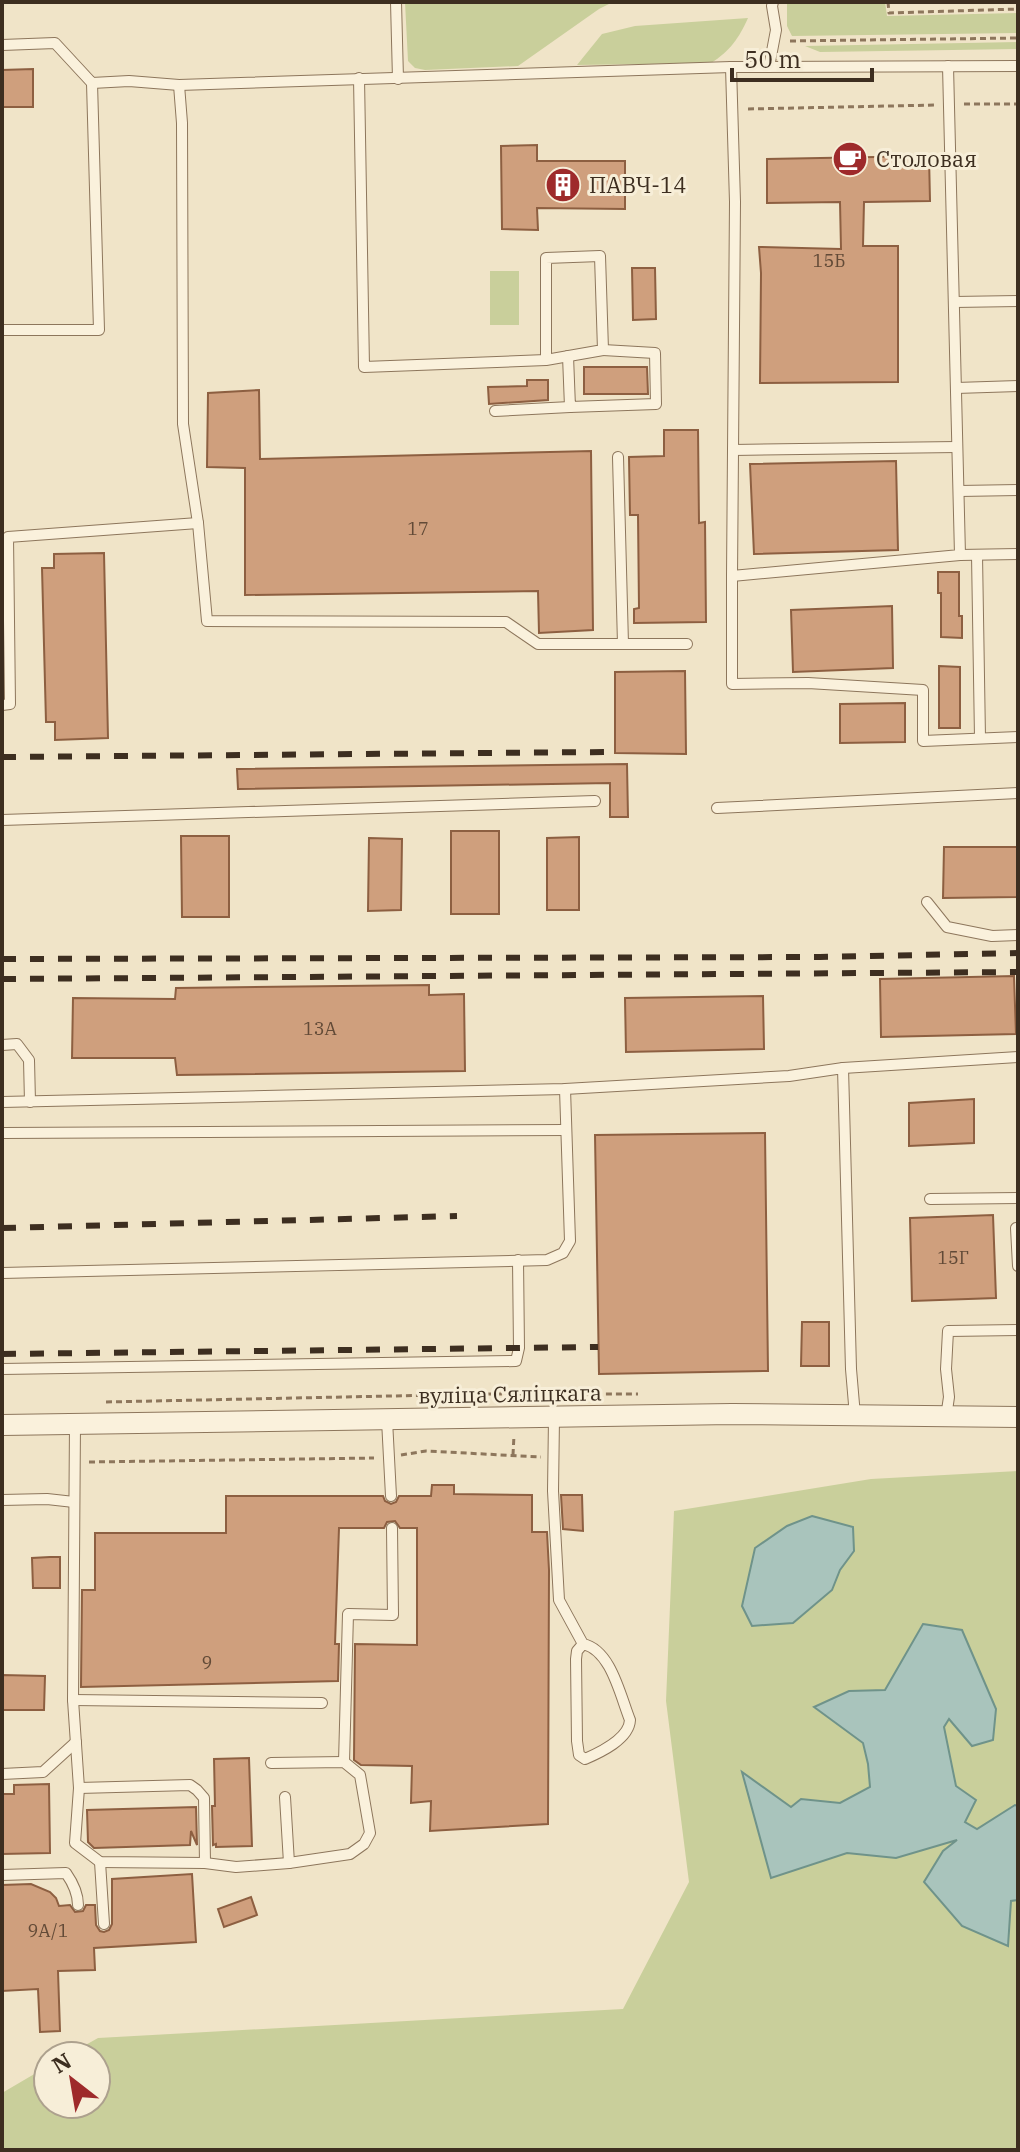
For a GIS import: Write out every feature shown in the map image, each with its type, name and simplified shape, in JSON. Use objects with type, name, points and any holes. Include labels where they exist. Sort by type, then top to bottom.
[{"type":"street","name":"вуліца Сяліцкага","points":[[2,1425],[732,1414],[1018,1417]]},
{"type":"lane","points":[[396,2],[398,79]]},
{"type":"lane","points":[[769,3],[776,30],[769,67]]},
{"type":"lane","points":[[2,45],[55,43],[92,83],[99,330],[2,330]]},
{"type":"lane","points":[[948,66],[960,555]]},
{"type":"lane","points":[[92,83],[129,81],[179,85],[731,67],[1018,66]]},
{"type":"lane","points":[[731,67],[735,202],[732,684],[808,683],[923,690],[923,741],[1018,737]]},
{"type":"lane","points":[[359,78],[364,367],[546,360],[603,350],[655,353],[656,404],[495,411]]},
{"type":"lane","points":[[179,85],[182,123],[183,424],[198,523],[207,621],[506,622],[538,644],[687,644]]},
{"type":"lane","points":[[546,360],[546,258],[600,256],[603,350]]},
{"type":"lane","points":[[954,302],[1018,301]]},
{"type":"lane","points":[[568,356],[570,407]]},
{"type":"lane","points":[[956,388],[1018,386]]},
{"type":"lane","points":[[733,450],[957,447]]},
{"type":"lane","points":[[618,457],[623,644]]},
{"type":"lane","points":[[959,491],[1018,490]]},
{"type":"lane","points":[[2,705],[10,704],[8,537],[198,523]]},
{"type":"lane","points":[[732,576],[960,555],[1018,554]]},
{"type":"lane","points":[[977,555],[980,738]]},
{"type":"lane","points":[[717,808],[1018,793]]},
{"type":"lane","points":[[2,820],[595,801]]},
{"type":"lane","points":[[927,902],[947,927],[992,936],[1018,935]]},
{"type":"lane","points":[[2,1045],[17,1044],[29,1060],[30,1102]]},
{"type":"lane","points":[[2,1102],[565,1089],[789,1076],[843,1068],[1018,1057]]},
{"type":"lane","points":[[843,1068],[855,1416]]},
{"type":"lane","points":[[2,1273],[547,1260],[563,1253],[570,1241],[565,1089]]},
{"type":"lane","points":[[2,1133],[566,1130]]},
{"type":"lane","points":[[930,1199],[1018,1198]]},
{"type":"lane","points":[[1016,1228],[1018,1266]]},
{"type":"lane","points":[[2,1369],[516,1361],[519,1348],[518,1260]]},
{"type":"lane","points":[[946,1417],[949,1397],[946,1369],[948,1331],[1018,1330]]},
{"type":"lane","points":[[554,1418],[553,1503],[559,1600],[583,1644]]},
{"type":"lane","points":[[387,1420],[391,1496]]},
{"type":"lane","points":[[75,1424],[73,1700],[79,1788],[75,1843],[100,1862],[205,1863],[236,1867],[350,1854],[364,1844],[370,1833],[360,1775],[344,1762],[271,1763]]},
{"type":"lane","points":[[2,1500],[74,1502]]},
{"type":"lane","points":[[344,1762],[348,1614],[393,1615],[392,1528]]},
{"type":"lane","points":[[583,1644],[593,1646],[606,1659],[630,1720],[629,1729],[624,1735],[585,1759],[579,1755],[577,1741],[576,1659],[577,1651],[583,1644]]},
{"type":"lane","points":[[73,1700],[322,1703]]},
{"type":"lane","points":[[2,1774],[43,1772],[76,1742]]},
{"type":"lane","points":[[79,1788],[190,1785],[204,1798],[205,1863]]},
{"type":"lane","points":[[285,1797],[289,1863]]},
{"type":"lane","points":[[100,1862],[104,1924]]},
{"type":"lane","points":[[2,1875],[66,1873],[73,1883],[78,1905]]},
{"type":"path","points":[[888,2],[889,13],[1018,9]]},
{"type":"path","points":[[772,42],[1018,38]]},
{"type":"path","points":[[732,109],[1018,104]]},
{"type":"path","points":[[75,1460],[98,1464],[389,1457],[426,1451],[553,1457]]},
{"type":"green space","points":[[405,2],[613,2],[518,66],[425,70],[415,68],[408,61]]},
{"type":"green space","points":[[787,2],[885,2],[887,16],[1018,13],[1018,33],[792,36],[787,26]]},
{"type":"green space","points":[[748,18],[733,44],[711,63],[577,65],[602,34],[635,26]]},
{"type":"green space","points":[[1018,42],[1018,49],[820,52],[805,46]]},
{"type":"green space","points":[[490,271],[519,271],[519,325],[490,325]]},
{"type":"green space","points":[[1018,1471],[1018,2150],[2,2150],[2,2093],[32,2075],[32,2120],[112,2120],[112,2040],[94,2040],[98,2038],[623,2009],[689,1882],[666,1701],[674,1511],[871,1479]]},
{"type":"water","points":[[812,1516],[853,1527],[854,1551],[840,1570],[832,1590],[793,1623],[752,1626],[742,1606],[755,1548],[787,1526]]},
{"type":"water","points":[[923,1624],[962,1630],[996,1709],[993,1740],[972,1746],[949,1719],[944,1727],[956,1786],[976,1800],[965,1822],[977,1829],[1018,1806],[1018,1900],[1011,1901],[1008,1946],[962,1926],[924,1882],[943,1851],[957,1840],[896,1858],[847,1853],[771,1878],[742,1772],[791,1807],[801,1799],[840,1803],[870,1787],[863,1743],[814,1707],[849,1691],[885,1690]]},
{"type":"building","points":[[33,69],[33,107],[2,107],[2,70]]},
{"type":"building","name":"ПАВЧ-14","points":[[537,145],[537,161],[625,161],[625,209],[537,208],[538,230],[502,229],[501,146]]},
{"type":"building","points":[[929,156],[930,201],[864,202],[863,246],[898,246],[898,382],[760,383],[759,247],[841,249],[840,202],[767,203],[767,159]]},
{"type":"building","points":[[632,268],[655,268],[656,319],[633,320]]},
{"type":"building","points":[[584,367],[647,367],[648,394],[584,394]]},
{"type":"building","points":[[527,380],[548,380],[548,400],[489,404],[488,387],[527,386]]},
{"type":"building","points":[[259,390],[260,459],[591,451],[593,630],[539,633],[538,591],[245,595],[245,468],[207,467],[208,393]]},
{"type":"building","points":[[664,430],[698,430],[699,523],[705,522],[706,622],[634,623],[634,609],[639,608],[638,515],[630,515],[629,457],[664,456]]},
{"type":"building","points":[[896,461],[898,550],[754,554],[750,464]]},
{"type":"building","points":[[104,553],[108,738],[55,740],[55,722],[46,722],[42,568],[54,568],[54,554]]},
{"type":"building","points":[[938,572],[959,572],[962,638],[941,637]]},
{"type":"building","points":[[892,606],[893,668],[793,672],[791,610]]},
{"type":"building","points":[[939,666],[960,667],[960,728],[939,728]]},
{"type":"building","points":[[685,671],[686,754],[615,753],[615,672]]},
{"type":"building","points":[[905,703],[905,742],[840,743],[840,704]]},
{"type":"building","points":[[627,764],[628,817],[610,817],[610,783],[238,789],[237,769]]},
{"type":"building","points":[[451,831],[499,831],[499,914],[451,914]]},
{"type":"building","points":[[181,836],[229,836],[229,917],[182,917]]},
{"type":"building","points":[[579,837],[579,910],[547,910],[547,838]]},
{"type":"building","points":[[369,838],[402,839],[401,910],[368,911]]},
{"type":"building","points":[[944,847],[1018,847],[1018,897],[943,898]]},
{"type":"building","points":[[1014,976],[1016,1034],[881,1037],[880,979]]},
{"type":"building","points":[[429,985],[429,995],[464,994],[465,1071],[177,1075],[175,1058],[72,1058],[73,998],[175,999],[176,988]]},
{"type":"building","points":[[763,996],[764,1049],[626,1052],[625,998]]},
{"type":"building","points":[[974,1099],[974,1143],[909,1146],[909,1103]]},
{"type":"building","points":[[765,1133],[768,1371],[599,1374],[595,1135]]},
{"type":"building","points":[[993,1215],[996,1298],[912,1301],[910,1218]]},
{"type":"building","points":[[802,1322],[829,1322],[829,1366],[801,1366]]},
{"type":"building","points":[[432,1485],[454,1485],[454,1494],[532,1495],[532,1532],[547,1532],[548,1824],[430,1831],[431,1801],[411,1803],[412,1766],[361,1765],[354,1760],[355,1644],[417,1645],[417,1528],[400,1528],[395,1521],[387,1522],[384,1528],[339,1528],[335,1644],[339,1644],[338,1681],[81,1687],[82,1590],[95,1590],[95,1533],[226,1533],[226,1496],[383,1496],[391,1504],[399,1496],[431,1496]]},
{"type":"building","points":[[561,1495],[582,1495],[583,1531],[563,1529]]},
{"type":"building","points":[[60,1557],[60,1588],[33,1588],[32,1558]]},
{"type":"building","points":[[2,1675],[45,1676],[44,1710],[2,1710]]},
{"type":"building","points":[[249,1758],[252,1846],[216,1847],[216,1844],[213,1845],[212,1806],[215,1806],[214,1759]]},
{"type":"building","points":[[49,1784],[50,1853],[2,1854],[2,1794],[14,1794],[14,1785]]},
{"type":"building","points":[[196,1807],[197,1845],[191,1831],[190,1845],[94,1848],[88,1842],[87,1810]]},
{"type":"building","points":[[192,1874],[196,1942],[94,1948],[95,1970],[58,1971],[60,2031],[40,2032],[38,1989],[2,1991],[2,1885],[31,1884],[50,1892],[59,1906],[70,1905],[75,1912],[83,1911],[86,1905],[95,1905],[96,1925],[104,1932],[112,1924],[112,1879]]},
{"type":"building","points":[[251,1897],[257,1915],[224,1927],[218,1909]]},
{"type":"railway","points":[[2,757],[606,752]]},
{"type":"railway","points":[[2,959],[820,957],[1018,953]]},
{"type":"railway","points":[[2,979],[1018,972]]},
{"type":"railway","points":[[2,1228],[457,1216]]},
{"type":"railway","points":[[2,1354],[598,1347]]},
{"type":"place","name":"Столовая","points":[[850,159]]},
{"type":"place","name":"ПАВЧ-14","points":[[563,185]]}]
